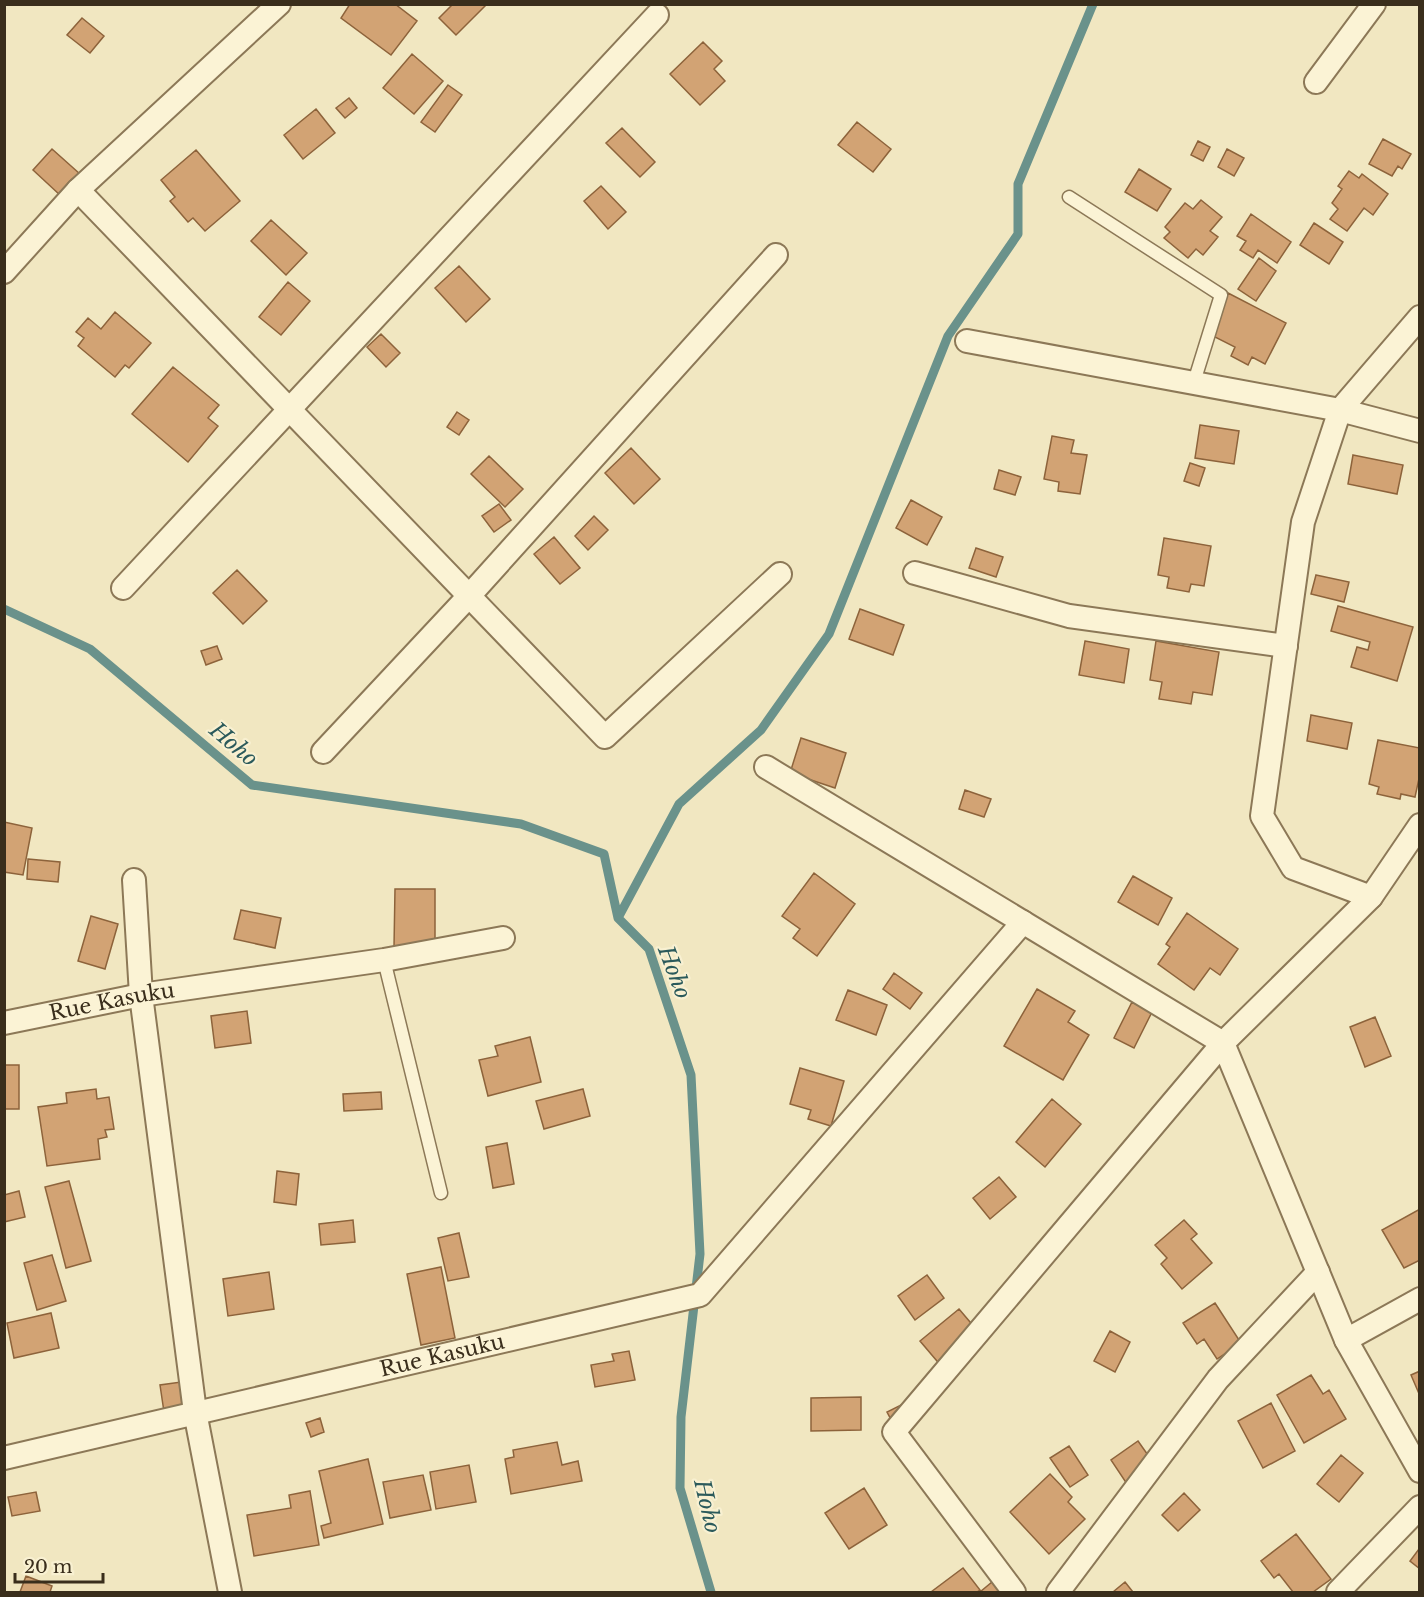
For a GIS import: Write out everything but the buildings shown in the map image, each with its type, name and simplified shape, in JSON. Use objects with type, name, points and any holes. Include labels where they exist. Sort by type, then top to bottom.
[{"type":"street","points":[[4,272],[78,189],[279,4]]},
{"type":"street","points":[[1316,82],[1374,4]]},
{"type":"street","points":[[123,588],[288,408],[657,15]]},
{"type":"street","points":[[78,189],[605,737],[780,574]]},
{"type":"street","points":[[323,752],[469,596],[776,255]]},
{"type":"street","points":[[1371,897],[1293,868],[1262,816],[1303,522],[1340,410],[1419,317]]},
{"type":"street","points":[[967,341],[1340,410],[1419,431]]},
{"type":"street","points":[[915,573],[1069,616],[1286,646]]},
{"type":"street","points":[[766,766],[1223,1043],[1346,1340],[1419,1471]]},
{"type":"street","points":[[1014,1593],[894,1432],[1223,1043],[1371,897],[1419,825]]},
{"type":"street","points":[[134,880],[141,995],[195,1412],[230,1593]]},
{"type":"street","name":"Rue Kasuku","points":[[4,1458],[694,1297],[1023,922]]},
{"type":"street","name":"Rue Kasuku","points":[[4,1023],[141,995],[384,960],[503,938]]},
{"type":"street","points":[[1058,1593],[1218,1379],[1318,1272]]},
{"type":"street","points":[[1346,1340],[1419,1299]]},
{"type":"street","points":[[1338,1593],[1419,1507]]},
{"type":"lane","points":[[1070,197],[1221,295],[1194,382]]},
{"type":"lane","points":[[384,960],[441,1193]]},
{"type":"waterway","points":[[618,918],[679,804],[761,730],[829,634],[948,336],[1018,234],[1018,184],[1093,4]]},
{"type":"waterway","name":"Hoho","points":[[4,609],[90,649],[252,785],[521,824],[604,854],[618,918],[649,949],[691,1075],[700,1254],[681,1417],[680,1488],[711,1592]]}]
